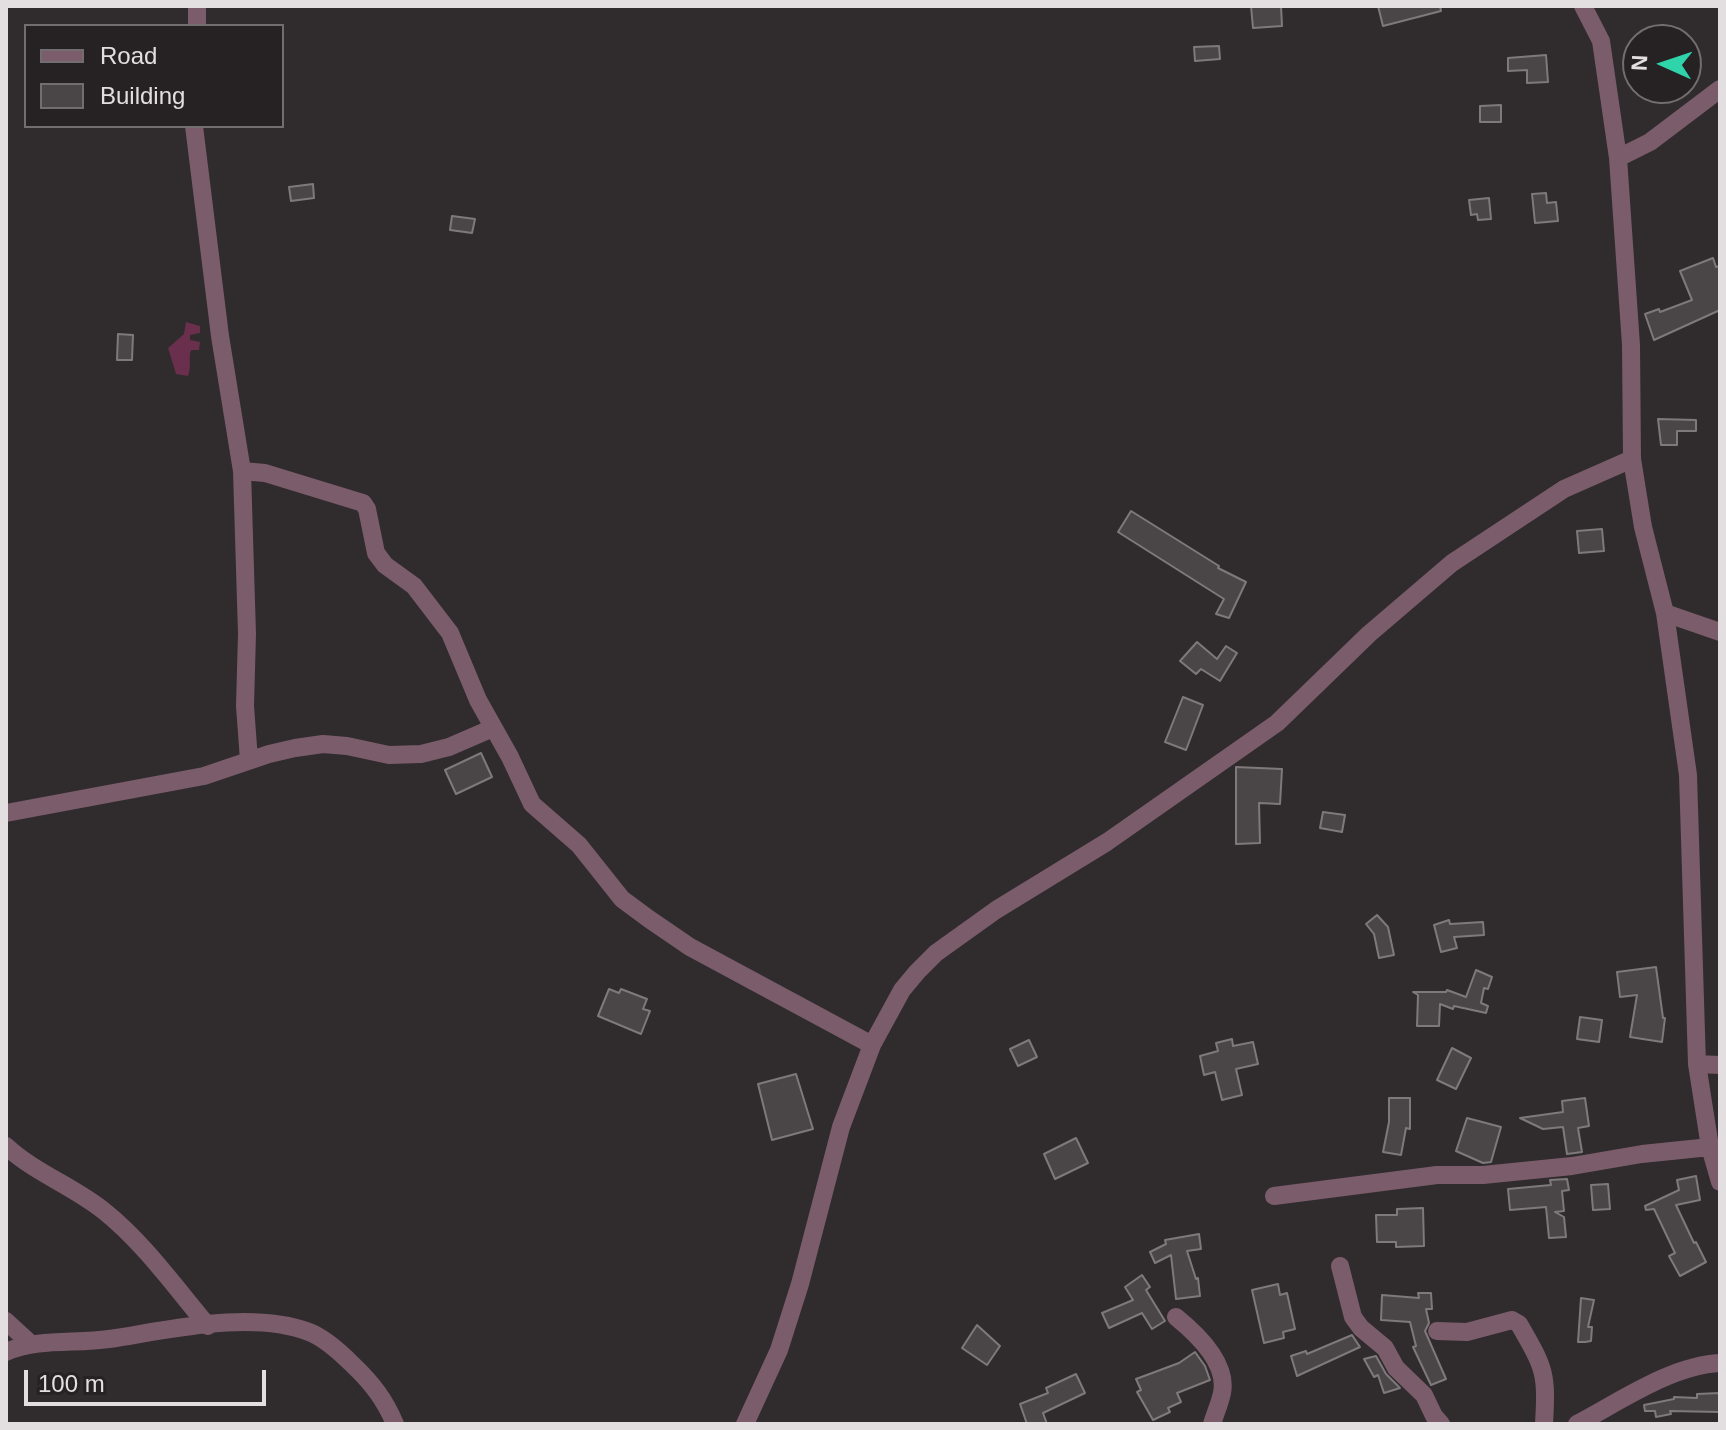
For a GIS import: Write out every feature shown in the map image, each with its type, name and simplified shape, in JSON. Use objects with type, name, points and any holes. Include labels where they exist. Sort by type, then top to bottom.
[{"type":"street","points":[[1583,6],[1601,41]]},
{"type":"street","points":[[1600,6],[1601,41],[1618,158],[1631,345],[1632,459],[1643,527],[1665,613],[1688,775],[1697,1064],[1710,1147],[1720,1182]]},
{"type":"street","points":[[1618,158],[1650,142],[1720,89]]},
{"type":"street","points":[[194,128],[220,336],[242,471],[247,634],[245,706],[249,760]]},
{"type":"street","points":[[745,1424],[779,1350],[800,1284],[841,1127],[872,1045],[902,990],[936,953],[996,910],[1183,792],[1277,723],[1369,634],[1452,563],[1564,489],[1632,459]]},
{"type":"street","points":[[242,471],[276,476],[363,503],[376,553],[385,565],[414,586],[450,633],[472,688],[532,804],[579,845],[622,899],[690,947],[872,1045]]},
{"type":"street","points":[[1665,613],[1720,632]]},
{"type":"street","points":[[6,813],[204,776],[295,748],[323,744],[389,755],[421,754],[449,747],[493,728]]},
{"type":"street","points":[[1697,1064],[1720,1065]]},
{"type":"street","points":[[6,1146],[26,1163],[76,1190],[124,1229],[208,1326]]},
{"type":"street","points":[[1274,1196],[1437,1175],[1483,1175],[1572,1166],[1632,1155],[1710,1147]]},
{"type":"street","points":[[1340,1266],[1353,1317],[1385,1348],[1396,1368],[1424,1395],[1441,1424]]},
{"type":"street","points":[[1176,1317],[1195,1333],[1221,1370],[1222,1395],[1212,1424]]},
{"type":"street","points":[[1437,1331],[1467,1332],[1512,1320],[1519,1324],[1544,1371],[1544,1424]]},
{"type":"street","points":[[6,1321],[31,1344]]},
{"type":"street","points":[[6,1352],[31,1344],[91,1342],[208,1326],[255,1322],[285,1325],[312,1332],[339,1352],[368,1379],[386,1403],[395,1424]]},
{"type":"street","points":[[1577,1424],[1683,1369],[1703,1363],[1720,1363]]},
{"type":"shaded area","points":[[186,322],[200,326],[200,333],[190,335],[190,340],[200,342],[199,350],[191,350],[188,376],[176,374],[168,348],[184,334]]},
{"type":"building","points":[[1251,6],[1281,6],[1282,26],[1253,28]]},
{"type":"building","points":[[1378,6],[1440,6],[1441,11],[1383,26]]},
{"type":"building","points":[[1219,46],[1220,59],[1195,61],[1194,47]]},
{"type":"building","points":[[1546,55],[1548,82],[1527,83],[1527,70],[1508,71],[1508,58]]},
{"type":"building","points":[[1501,105],[1501,122],[1480,122],[1480,106]]},
{"type":"building","points":[[313,184],[314,198],[291,201],[289,187]]},
{"type":"building","points":[[1546,193],[1547,203],[1556,202],[1558,221],[1535,223],[1532,194]]},
{"type":"building","points":[[1489,198],[1491,219],[1478,220],[1477,214],[1471,215],[1469,200]]},
{"type":"building","points":[[452,216],[475,219],[472,233],[450,230]]},
{"type":"building","points":[[1713,258],[1716,267],[1720,266],[1720,310],[1654,340],[1645,314],[1692,300],[1680,271]]},
{"type":"building","points":[[118,334],[133,335],[132,360],[117,360]]},
{"type":"building","points":[[1658,419],[1696,420],[1696,431],[1677,431],[1677,445],[1661,445]]},
{"type":"building","points":[[1131,511],[1218,568],[1246,582],[1229,618],[1216,614],[1224,599],[1118,532]]},
{"type":"building","points":[[1602,529],[1604,551],[1579,553],[1577,531]]},
{"type":"building","points":[[1197,642],[1217,659],[1226,646],[1237,653],[1220,681],[1201,669],[1196,674],[1180,661]]},
{"type":"building","points":[[1183,697],[1203,705],[1186,750],[1165,742]]},
{"type":"building","points":[[481,753],[492,777],[456,794],[445,770]]},
{"type":"building","points":[[1236,767],[1282,769],[1280,804],[1259,803],[1260,843],[1236,844]]},
{"type":"building","points":[[1323,812],[1345,815],[1342,832],[1320,828]]},
{"type":"building","points":[[1377,915],[1388,927],[1394,955],[1379,958],[1374,934],[1366,924]]},
{"type":"building","points":[[1449,920],[1450,924],[1483,922],[1484,935],[1454,937],[1457,948],[1441,952],[1434,925]]},
{"type":"building","points":[[1656,967],[1665,1018],[1662,1042],[1630,1037],[1637,995],[1620,997],[1617,972]]},
{"type":"building","points":[[1476,970],[1492,977],[1488,989],[1484,988],[1481,1003],[1488,1006],[1486,1013],[1454,1006],[1453,1009],[1440,1004],[1439,1026],[1417,1026],[1418,995],[1413,992],[1447,990],[1466,997]]},
{"type":"building","points":[[609,989],[619,993],[621,989],[647,999],[643,1009],[650,1011],[641,1034],[598,1016]]},
{"type":"building","points":[[1580,1017],[1602,1020],[1599,1042],[1577,1039]]},
{"type":"building","points":[[1232,1039],[1233,1046],[1253,1042],[1258,1064],[1236,1069],[1242,1095],[1222,1100],[1215,1072],[1204,1075],[1200,1056],[1218,1051],[1216,1043]]},
{"type":"building","points":[[1029,1040],[1037,1057],[1018,1066],[1010,1049]]},
{"type":"building","points":[[1452,1048],[1471,1058],[1456,1089],[1437,1080]]},
{"type":"building","points":[[796,1074],[813,1129],[772,1140],[758,1084]]},
{"type":"building","points":[[1389,1098],[1410,1098],[1410,1129],[1406,1128],[1401,1155],[1383,1152],[1389,1122]]},
{"type":"building","points":[[1585,1098],[1589,1126],[1578,1128],[1582,1152],[1567,1154],[1563,1127],[1543,1129],[1520,1118],[1563,1112],[1562,1101]]},
{"type":"building","points":[[1467,1118],[1501,1127],[1491,1162],[1483,1163],[1456,1151]]},
{"type":"building","points":[[1076,1138],[1088,1163],[1055,1179],[1044,1154]]},
{"type":"building","points":[[1696,1176],[1700,1200],[1676,1205],[1706,1262],[1680,1276],[1669,1256],[1675,1253],[1654,1209],[1646,1210],[1645,1206],[1679,1190],[1677,1180]]},
{"type":"building","points":[[1567,1179],[1569,1190],[1562,1191],[1564,1211],[1555,1212],[1564,1217],[1566,1237],[1549,1238],[1546,1207],[1510,1210],[1508,1189],[1551,1185],[1550,1180]]},
{"type":"building","points":[[1608,1184],[1610,1209],[1593,1210],[1591,1185]]},
{"type":"building","points":[[1423,1208],[1424,1246],[1396,1247],[1396,1242],[1377,1242],[1376,1215],[1397,1215],[1397,1209]]},
{"type":"building","points":[[1199,1234],[1201,1249],[1187,1251],[1198,1278],[1200,1296],[1176,1299],[1171,1255],[1155,1263],[1150,1252],[1166,1244],[1165,1240]]},
{"type":"building","points":[[1142,1275],[1150,1287],[1146,1290],[1165,1321],[1152,1329],[1142,1313],[1109,1328],[1102,1313],[1133,1300],[1125,1287]]},
{"type":"building","points":[[1278,1284],[1280,1295],[1287,1293],[1295,1329],[1283,1332],[1284,1338],[1264,1343],[1252,1290]]},
{"type":"building","points":[[1418,1293],[1431,1293],[1432,1309],[1426,1309],[1429,1323],[1425,1331],[1446,1379],[1431,1385],[1413,1347],[1416,1346],[1410,1322],[1381,1320],[1382,1295],[1419,1298]]},
{"type":"building","points":[[1581,1298],[1594,1300],[1588,1327],[1592,1327],[1591,1341],[1585,1342],[1578,1342]]},
{"type":"building","points":[[977,1325],[1000,1346],[987,1365],[962,1348]]},
{"type":"building","points":[[1352,1335],[1360,1347],[1297,1376],[1291,1356],[1306,1351],[1307,1354]]},
{"type":"building","points":[[1195,1352],[1210,1380],[1177,1393],[1181,1402],[1168,1408],[1170,1412],[1153,1420],[1137,1392],[1141,1390],[1136,1379],[1179,1363]]},
{"type":"building","points":[[1376,1356],[1386,1374],[1400,1388],[1384,1393],[1378,1375],[1374,1377],[1364,1359]]},
{"type":"building","points":[[1076,1374],[1085,1393],[1043,1413],[1047,1424],[1027,1424],[1020,1404],[1048,1393],[1046,1388]]},
{"type":"building","points":[[1720,1393],[1720,1412],[1670,1411],[1671,1414],[1656,1417],[1655,1411],[1645,1411],[1644,1405],[1674,1397],[1697,1398],[1697,1394]]}]
